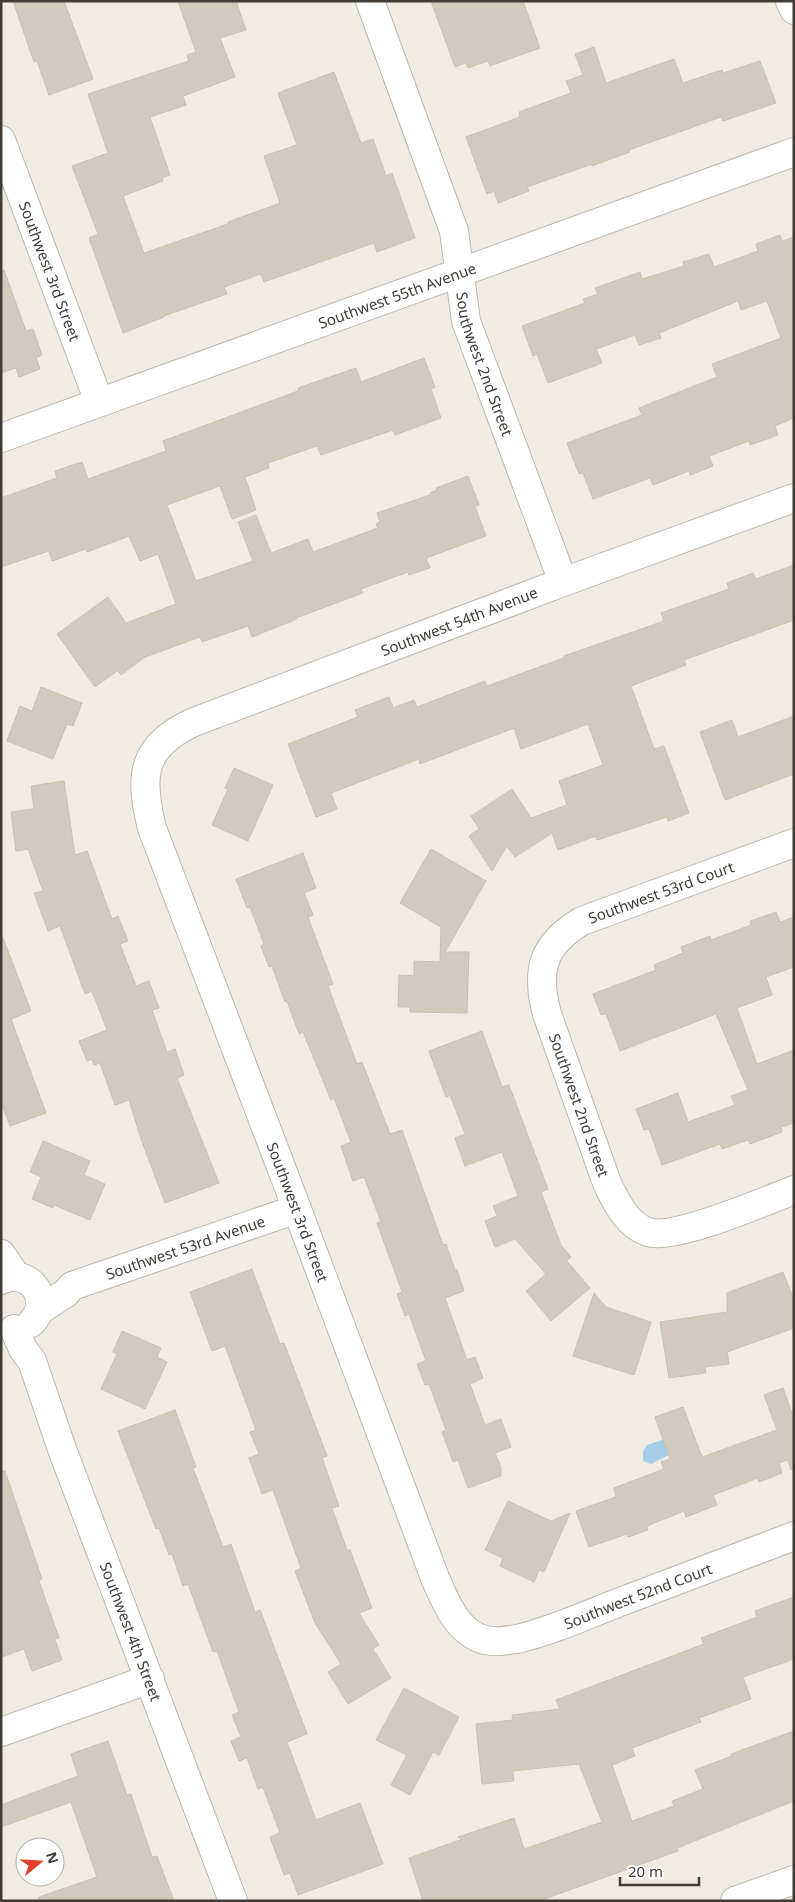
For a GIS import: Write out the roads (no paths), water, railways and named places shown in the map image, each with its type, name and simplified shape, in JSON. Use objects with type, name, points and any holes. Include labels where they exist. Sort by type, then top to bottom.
[{"type":"street","name":"Southwest 2nd Street","points":[[370,1],[454,231],[466,321],[563,582]]},
{"type":"street","points":[[790,1],[794,10]]},
{"type":"street","name":"Southwest 3rd Street","points":[[1,140],[99,402]]},
{"type":"street","name":"Southwest 55th Avenue","points":[[1,438],[459,271],[794,152]]},
{"type":"street","name":"Southwest 54th Avenue","points":[[146,772],[152,754],[165,738],[179,728],[563,582],[794,498]]},
{"type":"street","name":"Southwest 3rd Street","points":[[146,772],[147,807],[152,828],[435,1578],[446,1604],[457,1620],[479,1638]]},
{"type":"street","name":"Southwest 53rd Court","points":[[544,962],[556,940],[566,930],[582,921],[794,843]]},
{"type":"street","name":"Southwest 2nd Street","points":[[544,962],[542,975],[544,1001],[607,1183],[616,1200],[636,1226],[649,1232],[662,1233],[689,1228],[794,1190]]},
{"type":"street","name":"Southwest 53rd Avenue","points":[[22,1321],[66,1293],[72,1286],[297,1209]]},
{"type":"street","name":"Southwest 4th Street","points":[[1,1254],[16,1279],[39,1293],[41,1301],[22,1321],[35,1332],[32,1361],[62,1449],[233,1901]]},
{"type":"street","points":[[16,1279],[50,1280],[72,1286]]},
{"type":"street","name":"Southwest 52nd Court","points":[[479,1638],[504,1641],[538,1633],[794,1536]]},
{"type":"street","points":[[1,1732],[150,1679]]},
{"type":"street","points":[[735,1901],[794,1880]]},
{"type":"water","points":[[670,1437],[679,1450],[651,1464],[643,1461],[643,1451],[647,1445]]}]
